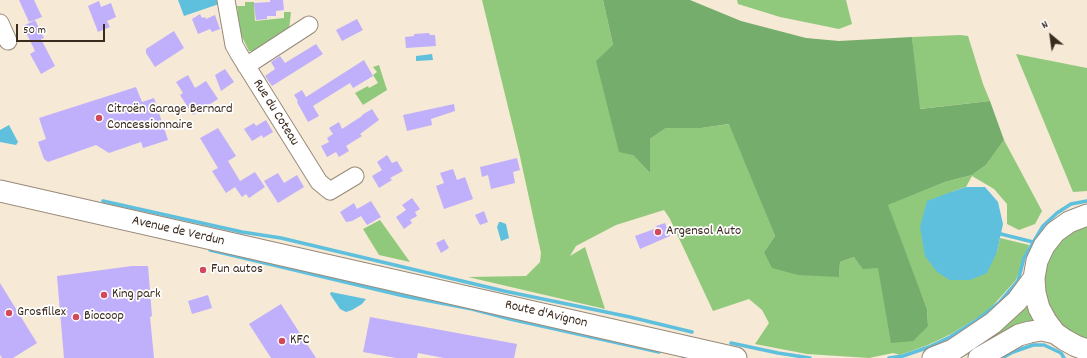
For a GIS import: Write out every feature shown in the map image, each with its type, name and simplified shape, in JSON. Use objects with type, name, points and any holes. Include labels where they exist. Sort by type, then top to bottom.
[{"type":"main road","name":"Avenue de Verdun","points":[[0,191],[356,272]]},
{"type":"main road","points":[[1080,351],[1055,333],[1046,321],[1039,308],[1035,293],[1034,278],[1037,261],[1044,246],[1055,232],[1069,222],[1087,215]]},
{"type":"main road","name":"Route d'Avignon","points":[[356,272],[736,358]]},
{"type":"main road","points":[[933,358],[952,350],[993,323],[1017,301],[1034,278]]},
{"type":"main road","points":[[979,358],[1019,336],[1030,332],[1042,330],[1055,333]]},
{"type":"street","name":"Rue du Coteau","points":[[226,0],[234,45],[319,182],[330,191],[355,176]]},
{"type":"street","points":[[0,23],[8,41]]},
{"type":"street","points":[[246,66],[309,25]]},
{"type":"green space","points":[[482,0],[603,0],[613,45],[633,155],[650,173],[650,139],[666,128],[701,128],[730,124],[775,236],[764,252],[839,276],[840,262],[854,257],[878,268],[928,326],[927,309],[887,205],[945,182],[972,175],[986,165],[1004,140],[1042,211],[1035,224],[1019,230],[1007,224],[1007,204],[994,189],[972,176],[966,187],[951,192],[997,252],[1000,238],[1029,245],[1016,280],[987,312],[951,334],[928,345],[900,355],[893,353],[869,358],[807,354],[755,344],[769,323],[762,310],[749,299],[713,311],[670,219],[664,210],[616,225],[576,246],[570,256],[585,247],[605,309],[468,277],[526,276],[540,262],[541,253],[519,152]]},
{"type":"green space","points":[[603,0],[690,0],[741,21],[806,38],[839,41],[912,37],[920,109],[990,101],[1004,140],[986,165],[972,175],[945,182],[888,205],[927,309],[928,326],[913,341],[891,343],[878,268],[863,269],[854,257],[840,262],[839,277],[798,275],[772,268],[764,252],[775,236],[729,124],[701,128],[666,128],[650,139],[650,173],[633,155],[619,152],[596,61],[613,45]]},
{"type":"green space","points":[[737,0],[846,0],[852,24],[839,29],[780,17],[738,4]]},
{"type":"green space","points":[[245,2],[254,2],[255,21],[284,18],[284,12],[291,12],[289,30],[253,51],[249,51],[240,33],[237,6],[245,6]]},
{"type":"green space","points":[[968,36],[990,101],[919,109],[912,37]]},
{"type":"green space","points":[[1016,54],[1087,68],[1087,191],[1073,192]]},
{"type":"green space","points":[[379,65],[387,90],[363,105],[355,93],[368,86],[369,88],[378,83],[373,75],[377,72],[373,67]]},
{"type":"green space","points":[[380,220],[410,262],[379,255],[363,229]]},
{"type":"green space","points":[[1087,224],[1087,341],[1068,332],[1052,315],[1043,292],[1042,282],[1046,260],[1064,236]]},
{"type":"green space","points":[[1025,304],[1028,306],[1035,321],[961,358],[960,356]]},
{"type":"water","points":[[178,0],[218,0],[219,4],[184,16]]},
{"type":"water","points":[[432,54],[433,60],[416,61],[416,56]]},
{"type":"water","points":[[9,125],[18,142],[16,145],[0,142],[0,130]]},
{"type":"water","points":[[966,187],[985,187],[998,202],[1003,224],[997,252],[987,273],[970,280],[950,280],[937,272],[925,256],[920,227],[927,201]]},
{"type":"water","points":[[499,222],[506,224],[509,238],[501,241],[497,227]]},
{"type":"water","points":[[331,292],[366,299],[362,304],[346,312],[340,309],[330,294]]},
{"type":"building","points":[[19,0],[34,0],[42,17],[29,22]]},
{"type":"building","points":[[270,0],[283,0],[284,10],[276,11],[276,16],[267,16],[267,19],[256,20],[254,3],[270,2]]},
{"type":"building","points":[[99,1],[101,7],[111,3],[116,17],[107,21],[110,27],[98,32],[88,6]]},
{"type":"building","points":[[200,14],[202,18],[205,17],[206,19],[215,15],[220,29],[212,32],[210,29],[198,34],[192,19]]},
{"type":"building","points":[[357,19],[363,30],[342,41],[336,30]]},
{"type":"building","points":[[35,20],[44,38],[41,39],[55,66],[41,74],[30,54],[35,51],[23,26]]},
{"type":"building","points":[[174,31],[184,48],[155,67],[146,53],[146,49]]},
{"type":"building","points":[[429,33],[430,35],[435,35],[436,46],[406,48],[405,37],[414,36],[414,34]]},
{"type":"building","points":[[316,44],[323,54],[272,86],[265,76],[275,69],[271,62],[280,56],[285,63]]},
{"type":"building","points":[[364,60],[373,76],[353,88],[350,83],[313,106],[319,116],[308,122],[294,95],[302,90],[306,97]]},
{"type":"building","points":[[225,69],[234,82],[221,91],[215,75]]},
{"type":"building","points":[[188,75],[195,88],[206,81],[218,99],[193,115],[180,95],[183,93],[176,82]]},
{"type":"building","name":"Citroën Garage Bernard Concessionnaire","points":[[136,87],[142,102],[154,98],[168,140],[143,148],[141,142],[109,153],[96,145],[48,162],[44,159],[38,142],[46,139],[39,118]]},
{"type":"building","points":[[454,104],[455,111],[431,119],[432,125],[407,131],[403,115]]},
{"type":"building","points":[[372,109],[379,120],[360,134],[362,136],[346,146],[349,151],[339,157],[336,152],[327,157],[321,146],[329,142],[327,138],[333,134],[329,128],[339,122],[342,129]]},
{"type":"building","points":[[266,120],[273,132],[263,138],[262,135],[252,141],[244,129],[254,123],[256,126]]},
{"type":"building","points":[[218,128],[236,156],[228,161],[240,181],[255,172],[265,187],[249,198],[246,194],[242,197],[235,187],[226,193],[212,171],[218,168],[200,138]]},
{"type":"building","points":[[387,155],[392,163],[397,161],[403,171],[390,178],[392,180],[379,188],[372,176],[382,170],[377,162]]},
{"type":"building","points":[[517,158],[520,170],[513,172],[515,183],[491,189],[488,175],[482,177],[480,167]]},
{"type":"building","points":[[453,169],[457,180],[465,177],[473,199],[444,209],[436,186],[444,183],[440,173]]},
{"type":"building","points":[[278,173],[284,183],[297,175],[304,187],[278,203],[264,181]]},
{"type":"building","points":[[412,198],[420,209],[415,212],[417,216],[410,220],[412,223],[404,229],[396,217],[406,210],[402,205]]},
{"type":"building","points":[[371,201],[381,217],[367,225],[361,216],[352,221],[346,222],[340,212],[354,203],[357,209]]},
{"type":"building","points":[[484,211],[488,222],[480,225],[475,215]]},
{"type":"building","name":"Argensol Auto","points":[[665,223],[670,236],[640,249],[635,236],[657,228],[656,226]]},
{"type":"building","points":[[444,239],[449,248],[441,253],[436,243]]},
{"type":"building","points":[[132,266],[148,266],[152,316],[150,317],[154,358],[64,358],[57,276]]},
{"type":"building","name":"Grosfillex","points":[[0,283],[37,343],[13,358],[2,358],[0,355]]},
{"type":"building","points":[[208,295],[212,308],[192,314],[188,301]]},
{"type":"building","name":"KFC","points":[[281,304],[316,358],[271,358],[249,324]]},
{"type":"building","points":[[370,317],[517,344],[514,358],[444,358],[418,353],[417,358],[396,358],[363,352]]},
{"type":"waterway","points":[[103,201],[242,232],[281,238],[504,291],[630,317],[692,332]]},
{"type":"waterway","points":[[889,358],[903,356],[929,347],[950,337],[977,320],[999,303],[1018,281],[1024,258],[1043,226],[1057,213],[1071,204],[1087,201]]},
{"type":"waterway","points":[[1001,234],[1033,242]]},
{"type":"waterway","points":[[210,250],[404,296],[472,309],[510,319],[659,352]]},
{"type":"waterway","points":[[731,343],[810,358]]},
{"type":"waterway","points":[[1002,358],[1013,352],[1033,345],[1044,345],[1061,353],[1064,358]]},
{"type":"place","name":"Citroën Garage Bernard Concessionnaire","points":[[99,118]]},
{"type":"place","name":"Argensol Auto","points":[[658,232]]},
{"type":"place","name":"Fun autos","points":[[203,270]]},
{"type":"place","name":"King park","points":[[104,295]]},
{"type":"place","name":"Grosfillex","points":[[9,313]]},
{"type":"place","name":"Biocoop","points":[[76,317]]},
{"type":"place","name":"KFC","points":[[282,341]]}]
